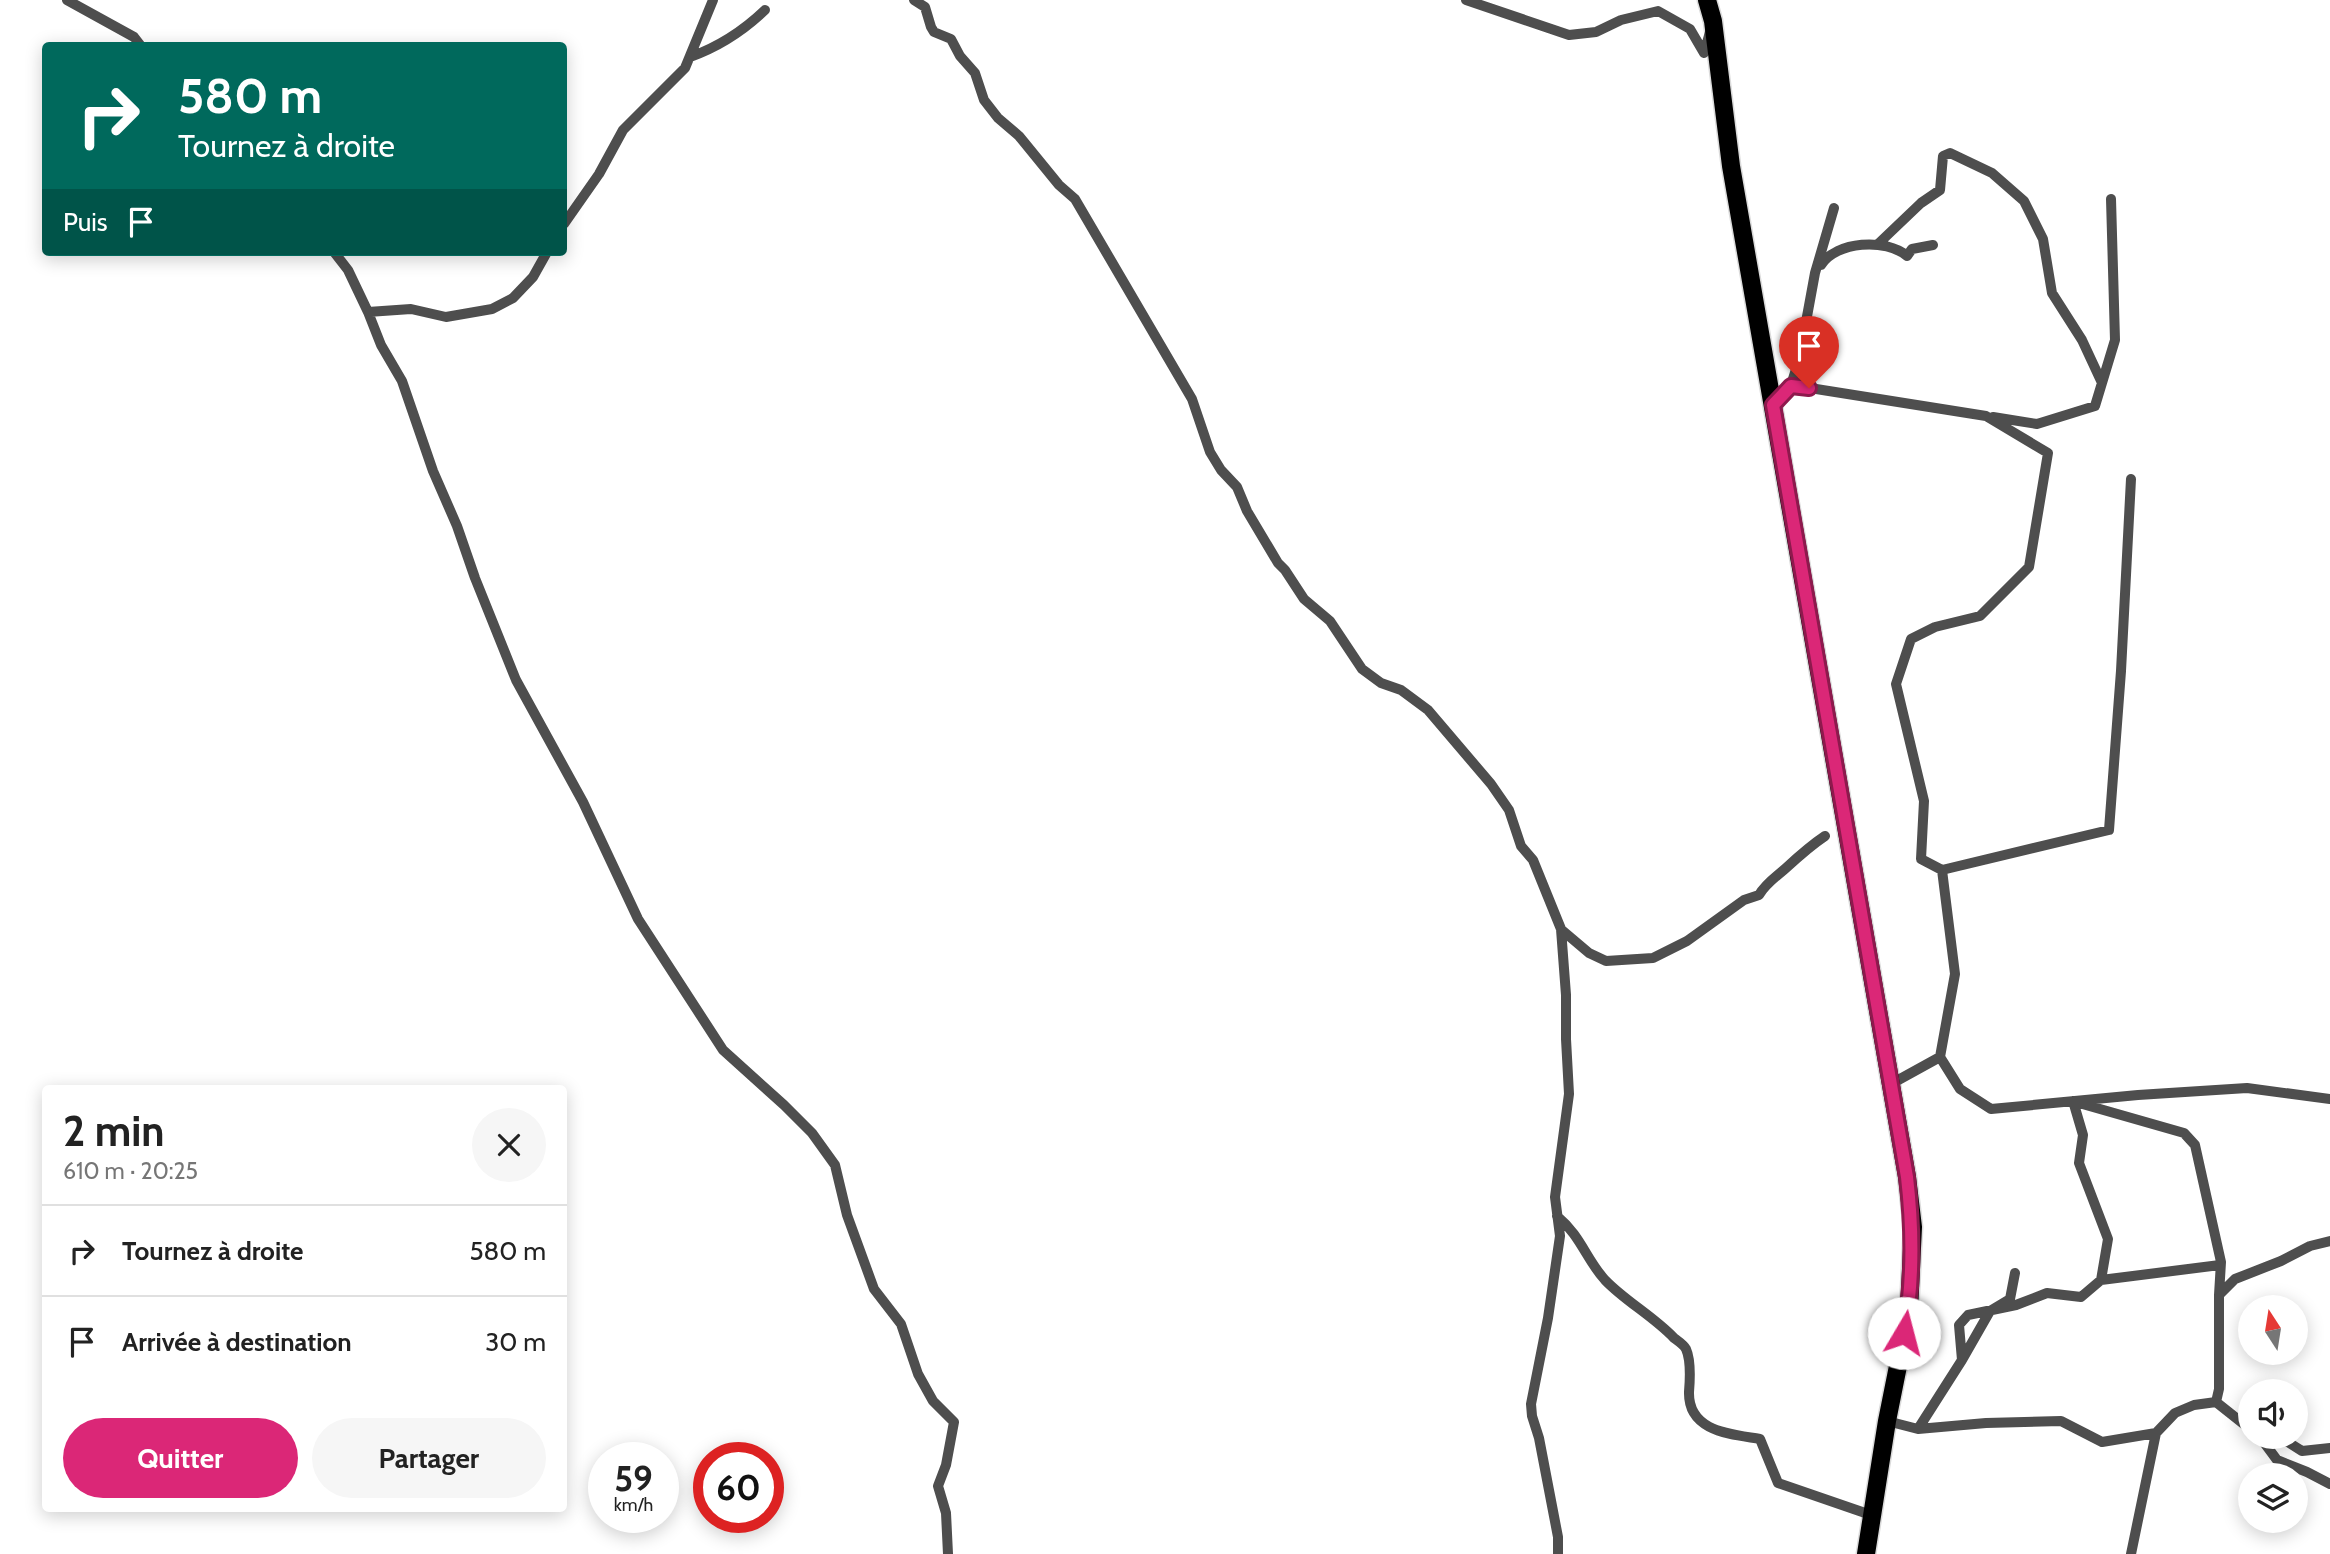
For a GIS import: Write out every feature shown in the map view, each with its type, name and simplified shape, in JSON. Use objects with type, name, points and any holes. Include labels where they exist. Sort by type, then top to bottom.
[{"type":"main road","points":[[1707,0],[1713,21],[1731,166],[1907,1177],[1913,1227],[1909,1311],[1887,1421],[1866,1554]]},
{"type":"street","points":[[67,0],[134,37],[138,42]]},
{"type":"street","points":[[567,220],[599,174],[623,130],[682,73],[713,0]]},
{"type":"street","points":[[914,0],[925,8],[934,32],[951,39],[955,44],[960,56],[975,73],[984,100],[998,118],[1019,136],[1074,199],[1192,399],[1210,452],[1221,470],[1237,487],[1247,511],[1278,563],[1286,570],[1304,598],[1330,621],[1362,668],[1381,682],[1401,690],[1427,710],[1491,784],[1509,810],[1521,846],[1533,860],[1561,929],[1567,937],[1606,961],[1661,956],[1687,942],[1744,900],[1759,895],[1764,886],[1799,853],[1825,836]]},
{"type":"street","points":[[1466,0],[1569,35],[1596,32],[1621,20],[1658,11],[1690,29],[1704,53],[1713,21]]},
{"type":"street","points":[[690,57],[712,49],[765,10]]},
{"type":"street","points":[[1878,244],[1921,203],[1940,190],[1944,156],[1950,153],[1992,173],[2024,201],[2043,239],[2052,293],[2082,340],[2102,383]]},
{"type":"street","points":[[1791,386],[2037,424],[2095,407],[2115,340],[2111,199]]},
{"type":"street","points":[[1773,405],[1791,386],[1799,360],[1815,273],[1834,208]]},
{"type":"street","points":[[1815,273],[1825,257],[1840,248],[1878,244],[1898,248],[1907,256],[1912,249],[1933,245]]},
{"type":"street","points":[[337,256],[348,270],[381,345],[402,381],[433,471],[516,680],[583,802],[638,919],[723,1050],[794,1114],[812,1133],[835,1165],[847,1215],[874,1289],[901,1324],[918,1374],[933,1401],[954,1422],[946,1465],[938,1486],[946,1513],[948,1554]]},
{"type":"street","points":[[368,312],[411,309],[446,317],[492,309],[513,298],[533,277],[545,256]]},
{"type":"street","points":[[1986,416],[2048,453],[2029,567],[1980,616],[1935,627],[1911,639],[1896,684],[1924,801],[1921,859],[1942,870],[2109,830],[2131,479]]},
{"type":"street","points":[[1942,870],[1955,974],[1940,1057],[1960,1089],[1991,1109],[2247,1088],[2330,1099]]},
{"type":"street","points":[[1558,1554],[1558,1537],[1531,1404],[1548,1318],[1560,1236],[1555,1197],[1569,1094],[1561,929]]},
{"type":"street","points":[[1891,1084],[1940,1057]]},
{"type":"street","points":[[2073,1101],[2184,1133],[2195,1145],[2221,1262],[2219,1389],[2216,1402]]},
{"type":"street","points":[[2073,1101],[2083,1135],[2078,1163],[2108,1240],[2101,1280]]},
{"type":"street","points":[[1557,1216],[1572,1228],[1604,1279],[1660,1324],[1686,1349],[1690,1380],[1689,1401],[1697,1416],[1707,1426],[1713,1431],[1760,1439],[1778,1483],[1871,1515]]},
{"type":"street","points":[[2219,1295],[2235,1279],[2311,1246],[2330,1241]]},
{"type":"street","points":[[1962,1360],[1959,1325],[1968,1315],[2016,1306],[2047,1293],[2081,1297],[2101,1280],[2220,1265]]},
{"type":"street","points":[[1918,1429],[1990,1311],[2010,1299],[2015,1273]]},
{"type":"street","points":[[2131,1554],[2156,1433],[2175,1413],[2194,1405],[2216,1402],[2238,1419]]},
{"type":"street","points":[[1887,1421],[1918,1429],[1986,1423],[2061,1421],[2102,1442],[2156,1433]]},
{"type":"street","points":[[2299,1449],[2302,1451],[2330,1448]]},
{"type":"street","points":[[2269,1449],[2277,1460],[2330,1484]]},
{"type":"route","points":[[1809,388],[1791,386],[1773,405],[1907,1177],[1913,1227],[1909,1311],[1904,1333]]}]
